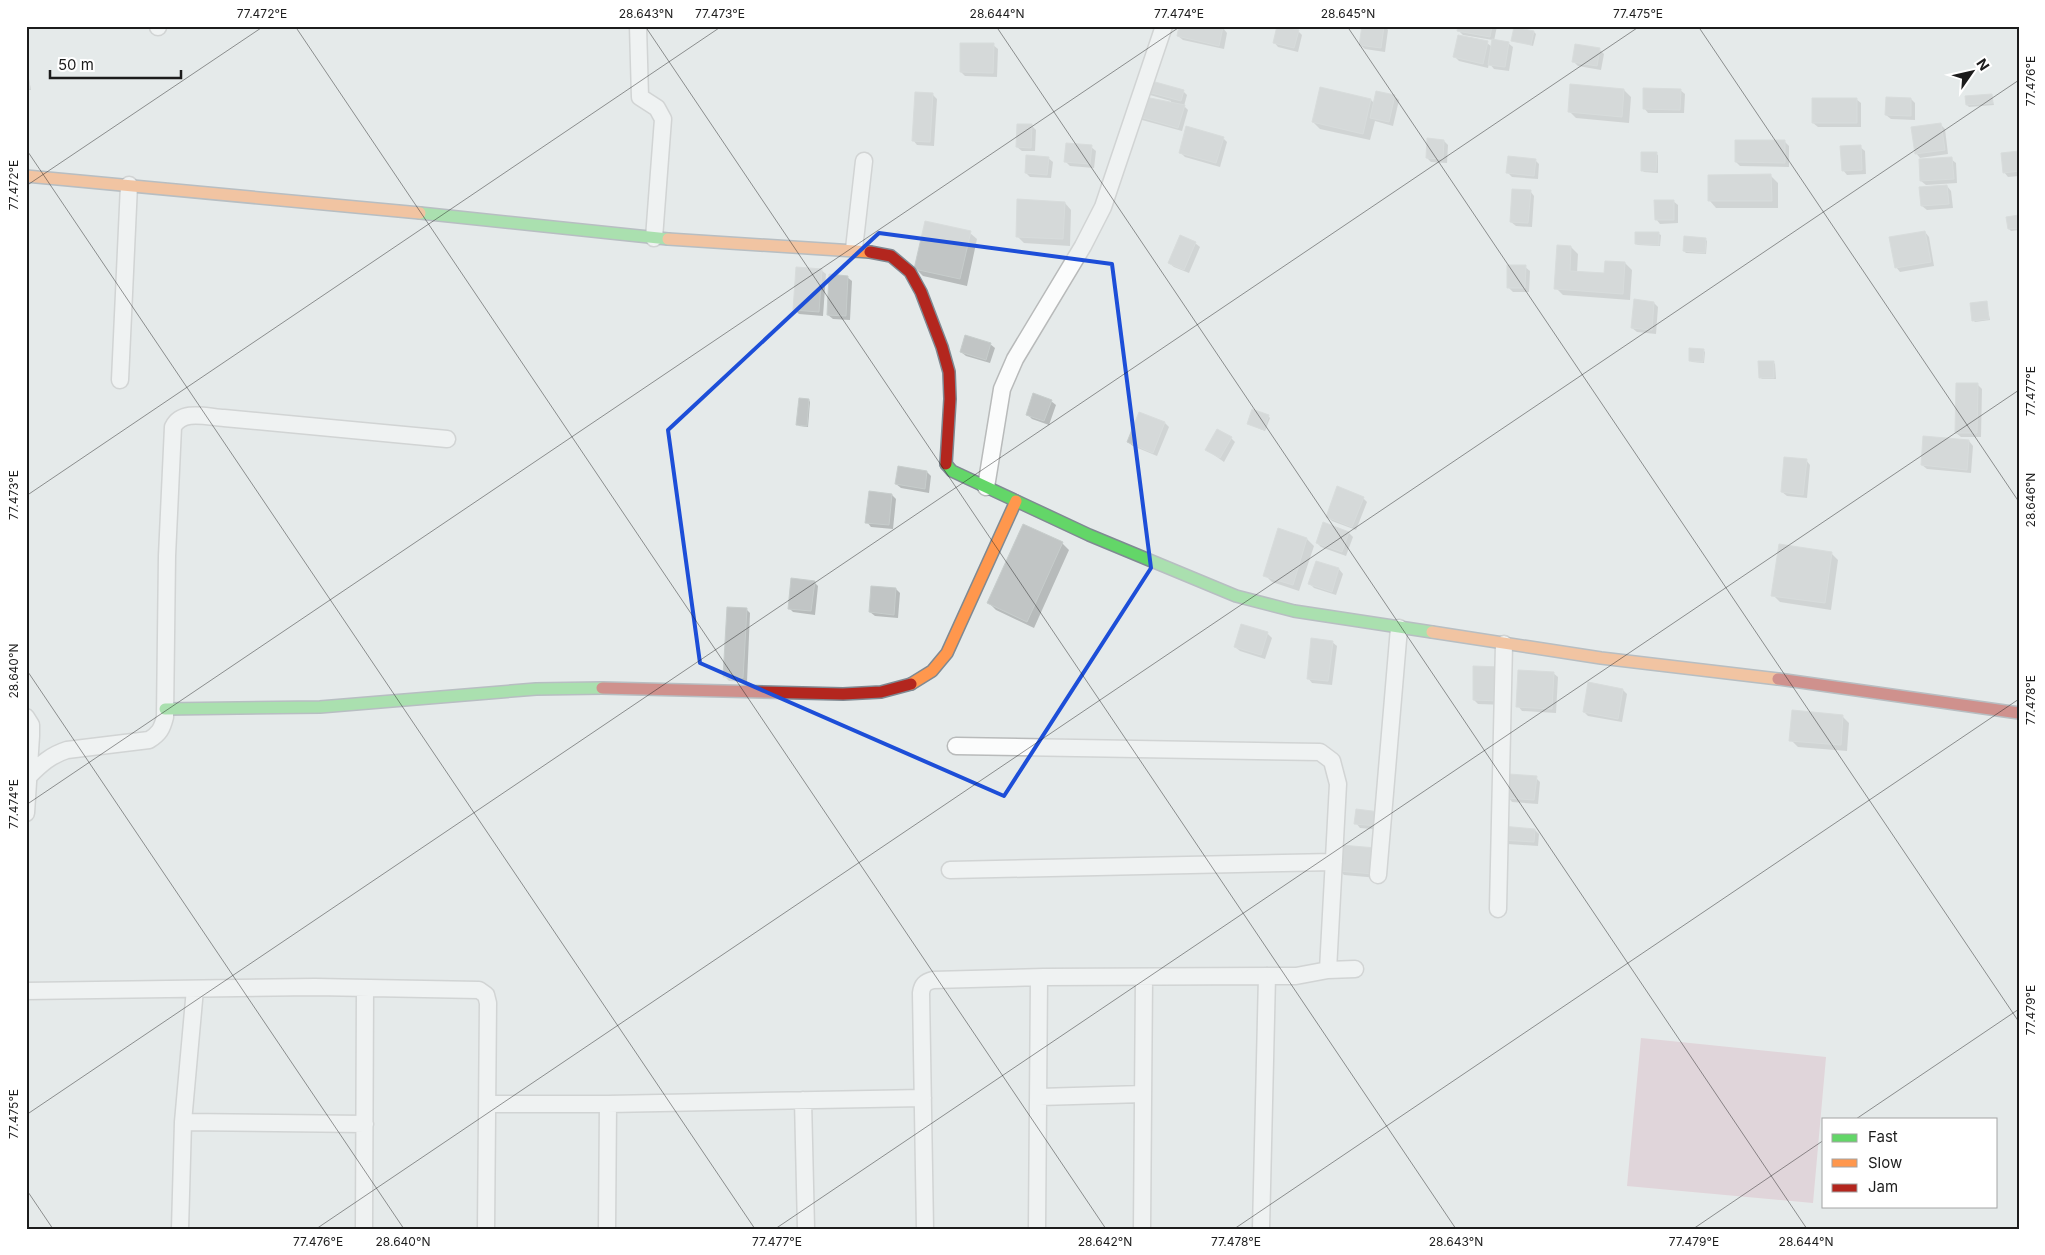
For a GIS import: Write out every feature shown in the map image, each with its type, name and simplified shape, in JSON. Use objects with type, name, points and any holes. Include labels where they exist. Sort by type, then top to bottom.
[{"type":"street","points":[[638,26],[640,96],[657,108],[663,119],[654,238]]},
{"type":"street","points":[[986,487],[1002,389],[1015,359],[1083,246],[1103,207],[1164,26]]},
{"type":"street","points":[[854,249],[864,161]]},
{"type":"street","points":[[26,176],[376,208],[654,238],[854,249],[891,256],[904,266],[917,285],[928,308],[949,372],[950,399],[946,465],[952,471],[1090,535],[1247,600],[1294,612],[1504,644],[1601,658],[1798,681],[2019,713]]},
{"type":"street","points":[[120,380],[129,185]]},
{"type":"street","points":[[29,776],[47,759],[67,750],[149,740],[157,736],[163,728],[172,427],[175,422],[188,416],[224,418],[447,439]]},
{"type":"street","points":[[165,709],[320,707],[536,689],[630,688],[832,694],[887,691],[913,684],[926,677],[937,667],[947,653],[1016,501]]},
{"type":"street","points":[[1378,875],[1399,628]]},
{"type":"street","points":[[1498,908],[1504,644]]},
{"type":"street","points":[[26,717],[31,725],[26,813]]},
{"type":"street","points":[[956,746],[1320,752],[1332,761],[1338,784],[1328,970]]},
{"type":"street","points":[[950,870],[1334,862]]},
{"type":"street","points":[[925,1229],[921,993],[922,987],[926,982],[933,980],[1039,978],[1296,976],[1328,970],[1355,969]]},
{"type":"street","points":[[1261,1229],[1268,976]]},
{"type":"street","points":[[1142,1229],[1144,977]]},
{"type":"street","points":[[1037,1229],[1039,978]]},
{"type":"street","points":[[364,1229],[365,988]]},
{"type":"street","points":[[26,991],[365,988],[470,988],[479,990],[486,995],[488,1003],[486,1229]]},
{"type":"street","points":[[180,1229],[183,1122],[195,989]]},
{"type":"street","points":[[1039,1097],[1143,1094]]},
{"type":"street","points":[[487,1104],[608,1104],[923,1098]]},
{"type":"street","points":[[803,1100],[806,1229]]},
{"type":"street","points":[[607,1229],[608,1104]]},
{"type":"street","points":[[183,1122],[365,1124]]},
{"type":"highlighted area","points":[[879,233],[1112,264],[1151,568],[1004,796],[700,663],[668,430]]},
{"type":"shaded area","points":[[1641,1038],[1826,1057],[1813,1203],[1627,1186]]},
{"type":"building","points":[[1179,26],[1223,27],[1219,46],[1177,36]]},
{"type":"building","points":[[1277,26],[1299,30],[1294,48],[1273,43]]},
{"type":"building","points":[[1362,26],[1384,26],[1381,48],[1359,45]]},
{"type":"building","points":[[1458,26],[1492,26],[1490,37],[1457,31]]},
{"type":"building","points":[[1514,27],[1534,31],[1531,45],[1511,41]]},
{"type":"building","points":[[1458,35],[1488,41],[1483,64],[1453,57]]},
{"type":"building","points":[[1492,39],[1509,42],[1505,67],[1488,65]]},
{"type":"building","points":[[960,43],[994,43],[993,73],[960,72]]},
{"type":"building","points":[[1575,44],[1600,48],[1597,66],[1572,62]]},
{"type":"building","points":[[26,63],[30,88],[26,89]]},
{"type":"building","points":[[1148,80],[1184,90],[1181,101],[1144,91]]},
{"type":"building","points":[[1570,84],[1624,89],[1622,117],[1568,112]]},
{"type":"building","points":[[1320,87],[1371,99],[1363,134],[1312,122]]},
{"type":"building","points":[[1643,88],[1681,89],[1680,110],[1643,109]]},
{"type":"building","points":[[1376,91],[1395,95],[1389,122],[1370,118]]},
{"type":"building","points":[[915,92],[933,93],[930,142],[912,141]]},
{"type":"building","points":[[1992,94],[1993,103],[1966,105],[1965,96]]},
{"type":"building","points":[[1145,97],[1185,105],[1178,128],[1136,116]]},
{"type":"building","points":[[1886,97],[1911,98],[1911,116],[1885,115]]},
{"type":"building","points":[[1812,98],[1857,98],[1857,123],[1812,123]]},
{"type":"building","points":[[1941,123],[1945,150],[1915,154],[1911,127]]},
{"type":"building","points":[[1017,124],[1032,124],[1031,148],[1016,147]]},
{"type":"building","points":[[1186,126],[1224,137],[1216,163],[1179,153]]},
{"type":"building","points":[[1427,138],[1444,140],[1443,159],[1426,158]]},
{"type":"building","points":[[1735,140],[1785,140],[1785,163],[1735,162]]},
{"type":"building","points":[[1066,143],[1092,145],[1090,164],[1064,162]]},
{"type":"building","points":[[1861,145],[1862,170],[1842,171],[1840,146]]},
{"type":"building","points":[[2019,151],[2019,171],[2003,173],[2001,153]]},
{"type":"building","points":[[1641,152],[1657,152],[1656,171],[1641,171]]},
{"type":"building","points":[[1026,155],[1049,157],[1047,175],[1025,173]]},
{"type":"building","points":[[1508,156],[1536,159],[1534,176],[1506,173]]},
{"type":"building","points":[[1952,157],[1954,179],[1920,181],[1919,159]]},
{"type":"building","points":[[1771,174],[1772,201],[1708,201],[1708,175]]},
{"type":"building","points":[[1947,185],[1949,204],[1921,206],[1919,187]]},
{"type":"building","points":[[1512,189],[1531,190],[1528,223],[1510,222]]},
{"type":"building","points":[[1017,199],[1065,202],[1063,239],[1016,237]]},
{"type":"building","points":[[1654,200],[1674,200],[1674,220],[1655,220]]},
{"type":"building","points":[[2019,215],[2019,228],[2008,229],[2006,217]]},
{"type":"building","points":[[925,221],[971,231],[960,279],[914,269]]},
{"type":"building","points":[[1925,231],[1931,262],[1895,268],[1889,237]]},
{"type":"building","points":[[1635,232],[1659,232],[1659,245],[1635,244]]},
{"type":"building","points":[[1180,235],[1196,242],[1184,270],[1168,263]]},
{"type":"building","points":[[1684,236],[1706,238],[1705,253],[1683,251]]},
{"type":"building","points":[[1557,245],[1571,246],[1570,271],[1604,273],[1605,261],[1625,262],[1623,294],[1554,289]]},
{"type":"building","points":[[1507,265],[1526,265],[1525,288],[1507,288]]},
{"type":"building","points":[[796,267],[822,269],[819,312],[793,310]]},
{"type":"building","points":[[829,274],[848,276],[846,316],[827,315]]},
{"type":"building","points":[[1634,299],[1654,302],[1652,330],[1631,328]]},
{"type":"building","points":[[1987,301],[1989,319],[1972,321],[1970,303]]},
{"type":"building","points":[[965,335],[991,343],[986,360],[960,352]]},
{"type":"building","points":[[1689,348],[1704,349],[1703,362],[1689,361]]},
{"type":"building","points":[[1758,361],[1774,361],[1774,378],[1759,378]]},
{"type":"building","points":[[1956,383],[1978,383],[1977,433],[1955,433]]},
{"type":"building","points":[[1033,393],[1052,400],[1044,421],[1026,415]]},
{"type":"building","points":[[799,398],[809,399],[807,426],[796,425]]},
{"type":"building","points":[[1252,409],[1269,415],[1264,430],[1247,424]]},
{"type":"building","points":[[1139,412],[1165,422],[1153,453],[1127,442]]},
{"type":"building","points":[[1217,429],[1232,437],[1220,458],[1205,450]]},
{"type":"building","points":[[1923,436],[1969,440],[1967,470],[1921,465]]},
{"type":"building","points":[[1784,457],[1807,459],[1803,495],[1781,492]]},
{"type":"building","points":[[898,466],[927,471],[925,489],[895,484]]},
{"type":"building","points":[[1337,486],[1364,497],[1352,527],[1326,517]]},
{"type":"building","points":[[869,491],[892,494],[889,525],[865,523]]},
{"type":"building","points":[[1323,522],[1349,532],[1342,552],[1316,543]]},
{"type":"building","points":[[1023,524],[1063,542],[1027,622],[987,603]]},
{"type":"building","points":[[1278,528],[1307,538],[1293,585],[1263,576]]},
{"type":"building","points":[[1779,544],[1832,552],[1825,603],[1771,596]]},
{"type":"building","points":[[1316,561],[1339,568],[1332,592],[1308,584]]},
{"type":"building","points":[[791,578],[815,581],[811,611],[788,609]]},
{"type":"building","points":[[871,586],[896,588],[894,615],[869,612]]},
{"type":"building","points":[[727,607],[747,608],[743,678],[723,677]]},
{"type":"building","points":[[1241,624],[1268,632],[1261,655],[1234,647]]},
{"type":"building","points":[[1311,638],[1333,641],[1328,681],[1307,679]]},
{"type":"building","points":[[1473,666],[1501,667],[1500,701],[1473,700]]},
{"type":"building","points":[[1518,670],[1554,672],[1552,709],[1516,707]]},
{"type":"building","points":[[1588,682],[1623,689],[1618,719],[1583,712]]},
{"type":"building","points":[[1792,710],[1843,715],[1841,745],[1789,741]]},
{"type":"building","points":[[1509,774],[1537,776],[1534,800],[1507,798]]},
{"type":"building","points":[[1356,809],[1380,812],[1379,826],[1354,824]]},
{"type":"building","points":[[1502,826],[1535,829],[1534,842],[1501,840]]},
{"type":"building","points":[[1341,845],[1376,848],[1374,874],[1338,871]]},
{"type":"traffic: fast","points":[[420,213],[668,239]]},
{"type":"traffic: fast","points":[[946,464],[952,471],[1089,535],[1236,596],[1294,611],[1432,632]]},
{"type":"traffic: fast","points":[[165,709],[320,707],[536,689],[602,688]]},
{"type":"traffic: slow","points":[[26,176],[420,213]]},
{"type":"traffic: slow","points":[[668,239],[870,252]]},
{"type":"traffic: slow","points":[[911,684],[932,671],[947,653],[1016,501]]},
{"type":"traffic: slow","points":[[1432,632],[1601,658],[1778,679]]},
{"type":"traffic: jam","points":[[870,252],[891,256],[910,272],[921,292],[942,347],[949,372],[950,399],[946,464]]},
{"type":"traffic: jam","points":[[1778,679],[2019,713]]},
{"type":"traffic: jam","points":[[602,688],[843,694],[881,692],[911,684]]}]
